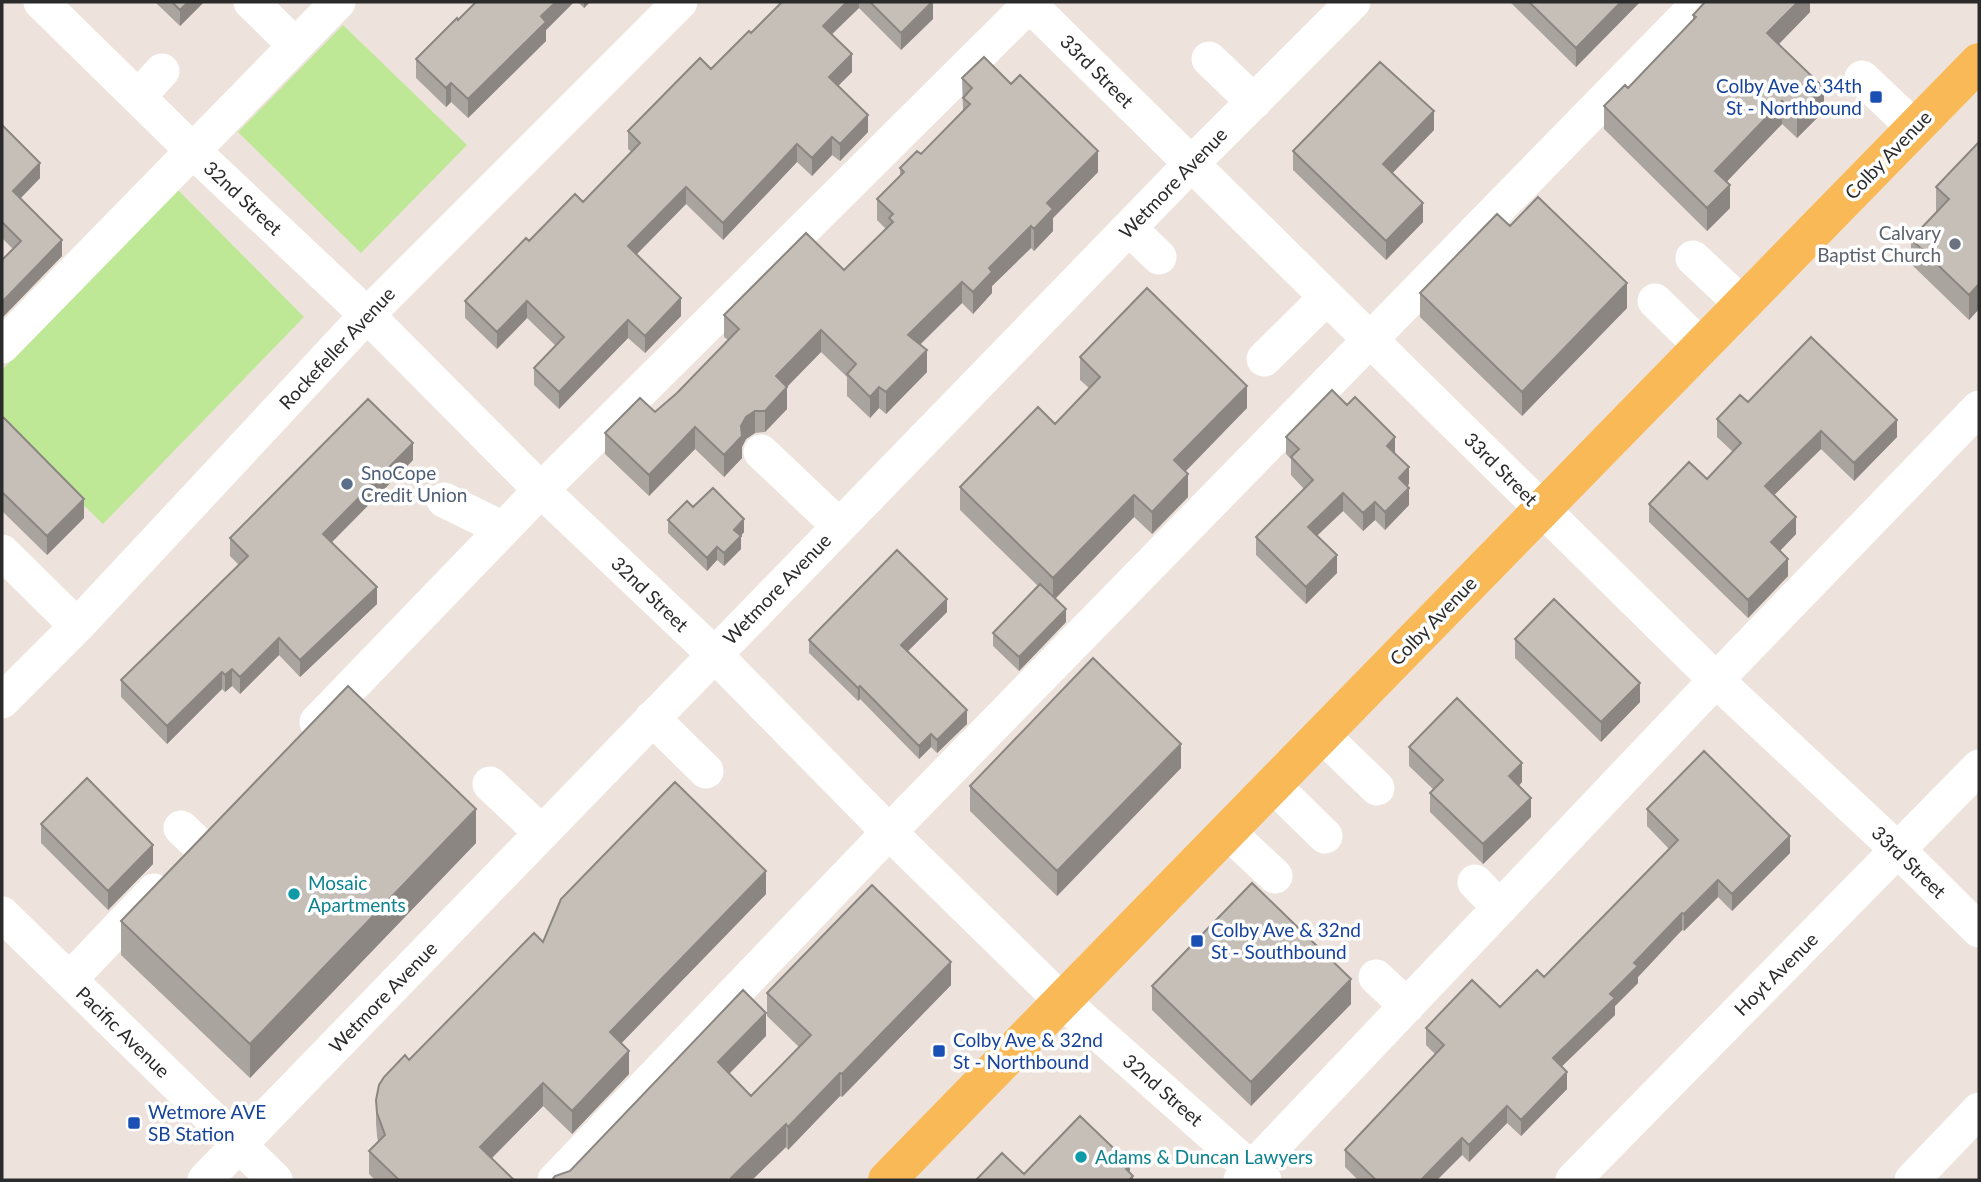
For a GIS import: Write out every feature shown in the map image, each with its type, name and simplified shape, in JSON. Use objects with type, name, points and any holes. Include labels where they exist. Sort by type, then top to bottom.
[{"type":"main road","name":"Colby Avenue","points":[[887,1180],[1979,62]]},
{"type":"street","name":"32nd Street","points":[[41,2],[193,151],[367,315],[541,490],[714,654],[889,832],[1063,1002],[1252,1176]]},
{"type":"street","points":[[251,2],[295,45]]},
{"type":"street","points":[[2,346],[338,2]]},
{"type":"street","name":"Rockefeller Avenue","points":[[2,701],[77,626],[367,315],[680,2]]},
{"type":"street","name":"Wetmore Avenue","points":[[205,1180],[1191,164],[1353,2]]},
{"type":"street","points":[[555,1180],[822,884],[889,832],[1370,340],[1473,222],[1700,2]]},
{"type":"street","points":[[295,745],[424,596],[503,529],[1030,3]]},
{"type":"street","name":"33rd Street","points":[[1030,3],[1716,680],[1898,850],[1979,930]]},
{"type":"street","points":[[1209,59],[1254,102]]},
{"type":"street","points":[[138,97],[162,71]]},
{"type":"street","points":[[1862,78],[1915,128]]},
{"type":"street","points":[[1129,228],[1159,257]]},
{"type":"street","points":[[1693,258],[1742,304]]},
{"type":"street","points":[[1264,359],[1327,297]]},
{"type":"street","points":[[1655,301],[1701,346]]},
{"type":"street","points":[[1252,1176],[1407,1006],[1442,950],[1500,908],[1979,408]]},
{"type":"street","points":[[761,452],[839,526]]},
{"type":"street","points":[[444,500],[503,529]]},
{"type":"street","points":[[2,552],[77,626]]},
{"type":"street","points":[[652,719],[706,771]]},
{"type":"street","points":[[1322,735],[1377,788]]},
{"type":"street","name":"Hoyt Avenue","points":[[1573,1180],[1979,767]]},
{"type":"street","points":[[490,784],[542,833]]},
{"type":"street","points":[[1274,786],[1325,836]]},
{"type":"street","points":[[1228,832],[1275,876]]},
{"type":"street","points":[[70,979],[199,833]]},
{"type":"street","points":[[1475,882],[1500,908]]},
{"type":"street","name":"Pacific Avenue","points":[[2,914],[275,1180]]},
{"type":"street","points":[[1376,977],[1407,1006]]},
{"type":"street","points":[[1912,1180],[1979,1110]]},
{"type":"green space","points":[[343,25],[467,145],[361,253],[238,132]]},
{"type":"green space","points":[[178,190],[304,317],[103,524],[2,426],[2,370]]},
{"type":"building","points":[[172,2],[188,2],[180,10]]},
{"type":"building","points":[[476,2],[556,2],[541,16],[546,22],[468,99],[451,83],[446,88],[416,59]]},
{"type":"building","points":[[782,2],[847,2],[823,26],[852,54],[829,77],[868,115],[840,144],[832,137],[812,158],[797,144],[723,223],[686,187],[628,246],[681,298],[645,336],[628,320],[559,392],[534,368],[564,337],[527,301],[497,332],[465,301],[526,238],[529,241],[575,194],[583,202],[640,143],[628,131],[700,58],[711,69]]},
{"type":"building","points":[[870,2],[932,2],[901,33]]},
{"type":"building","points":[[1529,2],[1621,2],[1576,48]]},
{"type":"building","points":[[1705,2],[1798,2],[1767,33],[1824,88],[1797,115],[1782,101],[1715,171],[1730,185],[1707,208],[1604,106],[1625,85],[1628,88],[1696,17],[1693,15]]},
{"type":"building","points":[[984,57],[1011,84],[1020,75],[1098,151],[1047,203],[1053,209],[1034,229],[1031,226],[989,268],[992,272],[973,292],[962,282],[908,335],[927,350],[886,392],[879,387],[870,397],[847,374],[856,364],[821,330],[776,376],[787,387],[765,411],[755,411],[746,417],[741,426],[742,436],[724,455],[695,427],[649,475],[605,433],[640,398],[655,412],[677,393],[739,329],[724,315],[806,233],[844,270],[893,222],[889,218],[893,214],[877,199],[904,172],[900,168],[917,151],[921,154],[970,104],[963,98],[972,88],[962,78]]},
{"type":"building","points":[[1380,62],[1434,111],[1383,164],[1423,203],[1386,241],[1293,151]]},
{"type":"building","points":[[2,125],[40,163],[13,191],[62,240],[2,302],[2,260],[21,241],[2,222]]},
{"type":"building","name":"Calvary Baptist Church","points":[[1979,142],[1979,284],[1969,295],[1911,239],[1949,199],[1936,187]]},
{"type":"building","points":[[1538,197],[1627,283],[1522,392],[1420,293],[1497,214],[1510,226]]},
{"type":"building","points":[[1147,288],[1247,386],[1174,460],[1188,474],[1152,512],[1134,495],[1053,578],[960,487],[1038,407],[1055,424],[1100,377],[1080,357]]},
{"type":"building","points":[[1811,337],[1897,420],[1854,463],[1821,431],[1765,486],[1796,517],[1771,542],[1788,559],[1748,600],[1649,504],[1689,462],[1707,479],[1741,443],[1717,419],[1740,395],[1748,402]]},
{"type":"building","points":[[1332,390],[1347,405],[1355,397],[1395,437],[1387,446],[1409,467],[1399,478],[1409,488],[1385,512],[1375,502],[1363,513],[1343,493],[1308,527],[1337,555],[1306,587],[1256,537],[1313,480],[1291,457],[1299,449],[1286,437]]},
{"type":"building","points":[[368,399],[413,443],[323,534],[377,587],[300,660],[279,638],[240,677],[232,669],[225,675],[222,672],[167,726],[121,680],[248,556],[230,538]]},
{"type":"building","points":[[2,416],[84,499],[47,536],[2,492]]},
{"type":"building","points":[[713,488],[744,519],[734,530],[741,536],[724,553],[717,547],[707,558],[668,520],[687,501],[693,507]]},
{"type":"building","points":[[897,550],[947,599],[901,645],[967,710],[937,740],[931,734],[919,746],[860,686],[858,688],[809,640]]},
{"type":"building","points":[[1040,584],[1066,609],[1019,657],[993,633]]},
{"type":"building","points":[[1554,599],[1640,683],[1601,722],[1515,639]]},
{"type":"building","points":[[1093,658],[1181,744],[1057,871],[970,786]]},
{"type":"building","name":"Mosaic Apartments","points":[[348,686],[476,809],[250,1044],[121,921]]},
{"type":"building","points":[[1457,698],[1522,763],[1509,776],[1531,798],[1483,844],[1430,793],[1443,780],[1409,747]]},
{"type":"building","points":[[1704,751],[1790,836],[1732,894],[1718,880],[1634,963],[1638,966],[1610,994],[1615,998],[1553,1058],[1567,1072],[1521,1120],[1507,1106],[1469,1145],[1462,1138],[1421,1180],[1376,1180],[1345,1150],[1444,1045],[1426,1028],[1472,980],[1500,1007],[1537,970],[1544,977],[1678,840],[1647,809]]},
{"type":"building","points":[[87,778],[153,845],[108,891],[41,824]]},
{"type":"building","points":[[675,782],[766,871],[610,1032],[629,1051],[572,1111],[543,1083],[480,1147],[514,1180],[399,1180],[369,1151],[385,1135],[377,1113],[376,1100],[384,1077],[405,1055],[409,1060],[534,933],[543,942],[561,899]]},
{"type":"building","points":[[1252,883],[1351,979],[1251,1082],[1152,986]]},
{"type":"building","points":[[872,885],[951,962],[842,1074],[731,1178],[733,1180],[552,1180],[555,1176],[570,1171],[743,990],[766,1013],[718,1062],[751,1096],[811,1035],[767,993]]},
{"type":"building","points":[[1080,1116],[1130,1164],[1126,1169],[1133,1176],[1129,1180],[976,1180],[1002,1153],[1024,1174]]},
{"type":"place","name":"Colby Ave & 34th St - Northbound","points":[[1876,97]]},
{"type":"place","name":"Calvary Baptist Church","points":[[1955,244]]},
{"type":"place","name":"SnoCope Credit Union","points":[[347,484]]},
{"type":"place","name":"Mosaic Apartments","points":[[294,894]]},
{"type":"place","name":"Colby Ave & 32nd St - Southbound","points":[[1197,941]]},
{"type":"place","name":"Colby Ave & 32nd St - Northbound","points":[[939,1051]]},
{"type":"place","name":"Wetmore AVE SB Station","points":[[134,1123]]},
{"type":"place","name":"Adams & Duncan Lawyers","points":[[1081,1157]]}]
